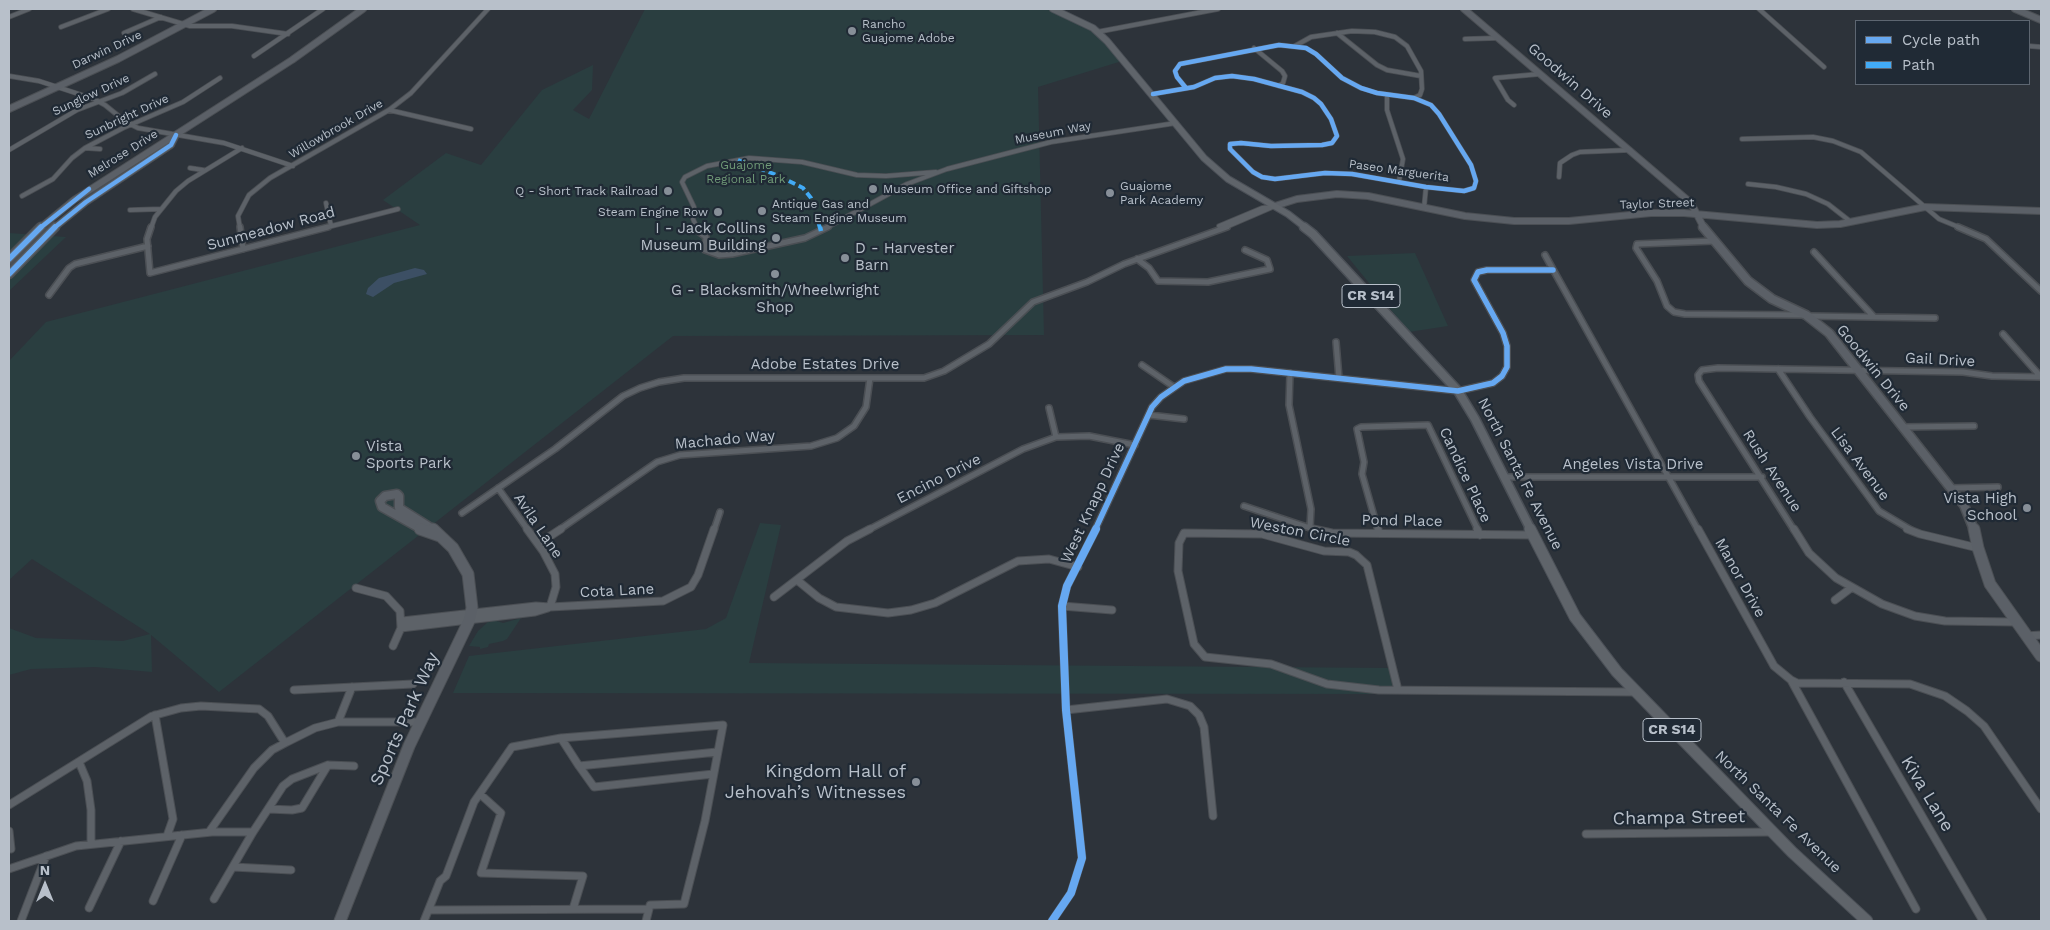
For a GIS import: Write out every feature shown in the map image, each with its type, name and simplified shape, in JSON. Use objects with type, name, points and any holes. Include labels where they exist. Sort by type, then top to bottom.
[{"type":"main road","name":"North Santa Fe Avenue","points":[[1053,9],[1078,20],[1097,32],[1110,44],[1204,158],[1215,168],[1239,186],[1275,206],[1313,234],[1458,391],[1475,419],[1575,617],[1617,672],[1773,832],[1867,921]]},
{"type":"street","points":[[9,17],[29,9]]},
{"type":"street","points":[[61,27],[108,9]]},
{"type":"street","points":[[133,9],[183,24],[232,26],[288,34]]},
{"type":"street","name":"Darwin Drive","points":[[9,109],[118,59],[212,9]]},
{"type":"street","points":[[254,56],[323,9]]},
{"type":"street","name":"Melrose Drive","points":[[9,259],[43,225],[74,200],[309,49],[363,9]]},
{"type":"street","name":"Willowbrook Drive","points":[[243,249],[238,216],[244,202],[255,189],[270,178],[389,110],[411,93],[488,9]]},
{"type":"street","points":[[1097,32],[1218,9]]},
{"type":"street","name":"Goodwin Drive","points":[[1464,9],[1691,203],[1714,241],[1754,286],[1772,299],[1806,316],[1829,334],[1964,505],[1974,528],[1978,548],[1990,584],[2015,622],[2041,656]]},
{"type":"street","points":[[1759,9],[1823,66]]},
{"type":"street","points":[[2015,9],[2041,20]]},
{"type":"street","points":[[2030,15],[2041,15]]},
{"type":"street","points":[[124,33],[161,17]]},
{"type":"street","points":[[1295,46],[1311,37],[1337,32],[1368,31],[1395,38],[1407,46],[1421,76],[1422,90],[1420,95],[1414,98]]},
{"type":"street","points":[[1337,32],[1376,65],[1387,70],[1421,76]]},
{"type":"street","points":[[1466,39],[1498,38]]},
{"type":"street","name":"Paseo Marguerita","points":[[1279,45],[1295,46],[1316,54],[1342,78],[1353,84],[1378,93],[1414,98],[1431,105],[1439,114],[1471,165],[1476,181],[1474,188],[1464,191],[1426,187],[1352,174],[1326,173],[1275,179],[1253,172],[1230,149],[1230,144],[1234,142],[1271,146],[1322,145],[1332,143],[1337,136],[1331,119],[1321,104],[1302,92],[1244,77],[1215,78],[1199,86],[1186,88],[1177,77],[1175,71],[1180,64],[1254,48],[1279,45]]},
{"type":"street","points":[[1254,48],[1282,71],[1285,76],[1283,83],[1279,86]]},
{"type":"street","name":"Sunglow Drive","points":[[9,150],[77,110],[122,93],[155,74]]},
{"type":"street","points":[[1514,105],[1508,100],[1495,78],[1540,74]]},
{"type":"street","points":[[9,76],[57,86],[99,102],[131,124],[176,135],[224,143],[293,166]]},
{"type":"street","name":"Sunbright Drive","points":[[22,196],[53,179],[72,158],[85,148],[131,124],[183,102],[220,78]]},
{"type":"street","points":[[1152,94],[1186,88]]},
{"type":"street","points":[[1387,95],[1387,110],[1403,159],[1399,181]]},
{"type":"street","points":[[389,110],[471,129]]},
{"type":"street","name":"Museum Way","points":[[936,172],[886,176],[857,175],[802,162],[749,158],[707,166],[685,177],[682,182],[694,207],[694,219],[698,231],[706,236],[705,250],[719,255],[732,254],[805,238],[841,221],[900,188],[936,172],[1050,142],[1176,124]]},
{"type":"street","name":"Melrose Drive","points":[[9,274],[56,226],[93,196],[171,145],[176,135]]},
{"type":"street","points":[[1742,140],[1813,137],[1849,146],[1867,156],[1939,218],[1986,240],[2041,291]]},
{"type":"street","points":[[85,148],[100,150]]},
{"type":"street","points":[[50,294],[69,268],[75,264],[148,246],[147,239],[155,217],[176,191],[204,170],[242,148]]},
{"type":"street","points":[[1559,177],[1560,163],[1572,154],[1630,150]]},
{"type":"street","points":[[190,168],[204,170]]},
{"type":"street","points":[[1748,184],[1776,187],[1806,194],[1828,204],[1850,222]]},
{"type":"street","points":[[1424,208],[1426,187]]},
{"type":"street","name":"Taylor Street","points":[[1275,206],[1296,199],[1338,194],[1368,196],[1482,218],[1527,222],[1569,221],[1651,213],[1697,214],[1817,225],[1850,222],[1925,207],[2041,211]]},
{"type":"street","points":[[326,203],[331,226]]},
{"type":"street","name":"Adobe Estates Drive","points":[[462,513],[555,449],[623,396],[659,382],[684,378],[924,378],[944,372],[989,344],[1032,302],[1087,282],[1138,259],[1268,211],[1275,206]]},
{"type":"street","points":[[130,210],[161,209]]},
{"type":"street","name":"Sunmeadow Road","points":[[148,246],[150,273],[398,209]]},
{"type":"street","points":[[1714,241],[1637,244],[1636,248],[1656,281],[1667,306],[1674,312],[1685,314],[1935,318]]},
{"type":"street","points":[[1138,259],[1149,268],[1158,280],[1178,282],[1208,282],[1270,269],[1267,260],[1245,250]]},
{"type":"street","points":[[1814,252],[1874,317]]},
{"type":"street","name":"Manor Drive","points":[[1546,255],[1774,666],[1791,680],[1916,909]]},
{"type":"street","name":"West Knapp Drive","points":[[1052,921],[1071,893],[1082,858],[1066,710],[1062,606],[1067,586],[1078,567],[1152,407],[1161,397],[1184,381],[1226,369],[1251,369],[1458,391],[1493,383],[1502,376],[1508,367],[1507,346],[1503,333],[1474,280],[1478,272],[1487,270],[1554,270]]},
{"type":"street","points":[[2003,334],[2041,377]]},
{"type":"street","points":[[1336,342],[1338,378]]},
{"type":"street","points":[[1142,365],[1174,387]]},
{"type":"street","name":"Gail Drive","points":[[1718,368],[1963,372],[1992,376],[2041,377]]},
{"type":"street","name":"Rush Avenue","points":[[1718,368],[1702,370],[1698,375],[1699,381],[1809,553],[1836,578],[1882,604],[1915,616],[1945,621],[2015,622]]},
{"type":"street","name":"Lisa Avenue","points":[[1778,369],[1815,424],[1879,511],[1903,527],[1920,534],[1978,548]]},
{"type":"street","points":[[1290,373],[1289,405],[1311,510],[1310,527]]},
{"type":"street","name":"Machado Way","points":[[538,544],[657,462],[680,454],[811,446],[837,438],[854,426],[866,407],[870,378]]},
{"type":"street","points":[[1049,408],[1056,437]]},
{"type":"street","points":[[1149,415],[1184,419]]},
{"type":"street","name":"Candice Place","points":[[1379,533],[1362,474],[1363,454],[1357,429],[1361,427],[1428,425],[1480,535]]},
{"type":"street","points":[[1903,427],[1974,426]]},
{"type":"street","name":"Encino Drive","points":[[774,597],[847,541],[1023,449],[1056,437],[1090,436],[1135,445]]},
{"type":"street","name":"Angeles Vista Drive","points":[[1504,477],[1762,477]]},
{"type":"street","points":[[1950,488],[1998,487]]},
{"type":"street","name":"Avila Lane","points":[[498,488],[538,544],[555,574],[556,588],[550,607]]},
{"type":"street","name":"Sports Park Way","points":[[340,921],[419,722],[470,617],[470,587],[465,565],[454,548],[431,527],[399,508],[399,496],[389,494],[382,498],[380,503],[382,507],[426,532],[440,536]]},
{"type":"street","name":"Pond Place","points":[[1244,506],[1332,533],[1533,535]]},
{"type":"street","name":"Cota Lane","points":[[402,624],[534,612],[550,607],[663,601],[691,587],[698,575],[720,512]]},
{"type":"street","name":"Weston Circle","points":[[1398,690],[1367,564],[1356,555],[1349,552],[1324,551],[1262,534],[1184,533],[1179,543],[1178,572],[1194,644],[1205,657],[1271,664],[1327,684],[1379,690],[1636,692]]},
{"type":"street","points":[[797,580],[819,598],[836,607],[888,613],[911,610],[935,603],[1018,561],[1032,559],[1049,560],[1078,567]]},
{"type":"street","points":[[356,588],[386,596],[400,611],[402,624],[393,646]]},
{"type":"street","points":[[1835,600],[1851,588]]},
{"type":"street","points":[[1062,606],[1112,610]]},
{"type":"street","points":[[2026,636],[2041,635]]},
{"type":"street","points":[[1791,680],[1797,683],[1910,684],[1944,696],[1967,711],[1984,726],[2041,809]]},
{"type":"street","name":"Kiva Lane","points":[[1844,682],[1983,921]]},
{"type":"street","points":[[294,690],[413,684]]},
{"type":"street","points":[[338,722],[352,687]]},
{"type":"street","points":[[1066,710],[1167,699],[1190,706],[1199,715],[1204,727],[1214,816]]},
{"type":"street","points":[[9,805],[155,715],[181,708],[201,706],[259,709],[268,716],[285,743]]},
{"type":"street","points":[[155,715],[173,819],[167,836]]},
{"type":"street","points":[[209,832],[254,768],[272,750],[285,743],[314,728],[338,722],[419,722]]},
{"type":"street","points":[[424,921],[440,881],[446,876],[474,802],[512,747],[561,738],[723,725],[705,821],[684,904],[650,904],[646,921]]},
{"type":"street","points":[[561,738],[594,787],[713,774]]},
{"type":"street","points":[[579,766],[717,752]]},
{"type":"street","points":[[79,762],[87,781],[91,810],[90,844]]},
{"type":"street","points":[[268,809],[292,810],[302,808],[328,765]]},
{"type":"street","points":[[214,899],[253,832],[288,782],[328,765],[354,766]]},
{"type":"street","points":[[480,794],[502,813],[481,873],[582,876],[573,909]]},
{"type":"street","points":[[9,831],[11,849]]},
{"type":"street","points":[[9,869],[76,846],[209,832],[253,832]]},
{"type":"street","name":"Champa Street","points":[[1586,834],[1773,832]]},
{"type":"street","points":[[153,901],[182,835]]},
{"type":"street","points":[[88,908],[121,840]]},
{"type":"street","points":[[21,921],[46,856]]},
{"type":"street","points":[[233,866],[291,870]]},
{"type":"street","points":[[429,910],[649,909]]},
{"type":"green space","name":"Guajome Regional Park","points":[[645,9],[1046,9],[1062,14],[1091,29],[1122,61],[1038,87],[1044,335],[673,336],[219,692],[151,635],[152,672],[95,667],[31,669],[9,675],[9,628],[36,638],[123,641],[150,634],[32,559],[9,580],[9,361],[46,322],[420,225],[383,200],[446,153],[481,165],[542,90],[593,65],[592,90],[573,110],[589,119]]},
{"type":"green space","points":[[9,233],[66,237],[9,291]]},
{"type":"green space","points":[[1415,253],[1448,326],[1409,332],[1347,256]]},
{"type":"green space","points":[[760,523],[781,525],[749,663],[1390,668],[1396,694],[453,693],[469,656],[706,629],[726,618]]},
{"type":"green space","points":[[521,618],[507,639],[489,644],[488,647],[480,649],[480,647],[469,646],[478,631],[488,622],[494,620],[503,623]]},
{"type":"water","points":[[415,268],[424,270],[427,274],[394,283],[373,297],[366,294],[368,288],[379,278]]},
{"type":"marked path","points":[[738,160],[779,176],[803,188],[811,198],[821,231]]},
{"type":"cycle path","points":[[1153,94],[1194,87],[1215,78],[1232,76],[1254,79],[1302,92],[1314,98],[1321,104],[1331,119],[1337,136],[1332,143],[1322,145],[1271,146],[1241,143],[1230,144],[1230,149],[1253,172],[1262,177],[1275,179],[1325,173],[1352,174],[1426,187],[1464,191],[1474,188],[1476,181],[1471,165],[1439,114],[1431,105],[1414,98],[1377,93],[1361,88],[1342,78],[1316,54],[1306,48],[1279,45],[1180,64],[1175,71],[1177,77],[1186,88]]},
{"type":"cycle path","points":[[9,274],[56,226],[86,202],[171,145],[176,135]]},
{"type":"cycle path","points":[[9,259],[43,225],[89,189]]},
{"type":"cycle path","points":[[1052,921],[1071,893],[1082,858],[1066,710],[1062,606],[1067,586],[1078,567],[1152,407],[1161,397],[1184,381],[1226,369],[1251,369],[1458,391],[1493,383],[1502,376],[1507,367],[1507,346],[1503,333],[1474,280],[1478,272],[1487,270],[1553,270]]},
{"type":"place","name":"Rancho Guajome Adobe","points":[[852,31]]},
{"type":"place","name":"Museum Office and Giftshop","points":[[873,189]]},
{"type":"place","name":"Q - Short Track Railroad","points":[[668,191]]},
{"type":"place","name":"Guajome Park Academy","points":[[1110,193]]},
{"type":"place","name":"Antique Gas and Steam Engine Museum","points":[[762,211]]},
{"type":"place","name":"Steam Engine Row","points":[[718,212]]},
{"type":"place","name":"I - Jack Collins Museum Building","points":[[776,238]]},
{"type":"place","name":"D - Harvester Barn","points":[[845,258]]},
{"type":"place","name":"G - Blacksmith/Wheelwright Shop","points":[[775,274]]},
{"type":"place","name":"Vista Sports Park","points":[[356,456]]},
{"type":"place","name":"Vista High School","points":[[2027,508]]},
{"type":"place","name":"Kingdom Hall of Jehovah’s Witnesses","points":[[916,782]]}]
